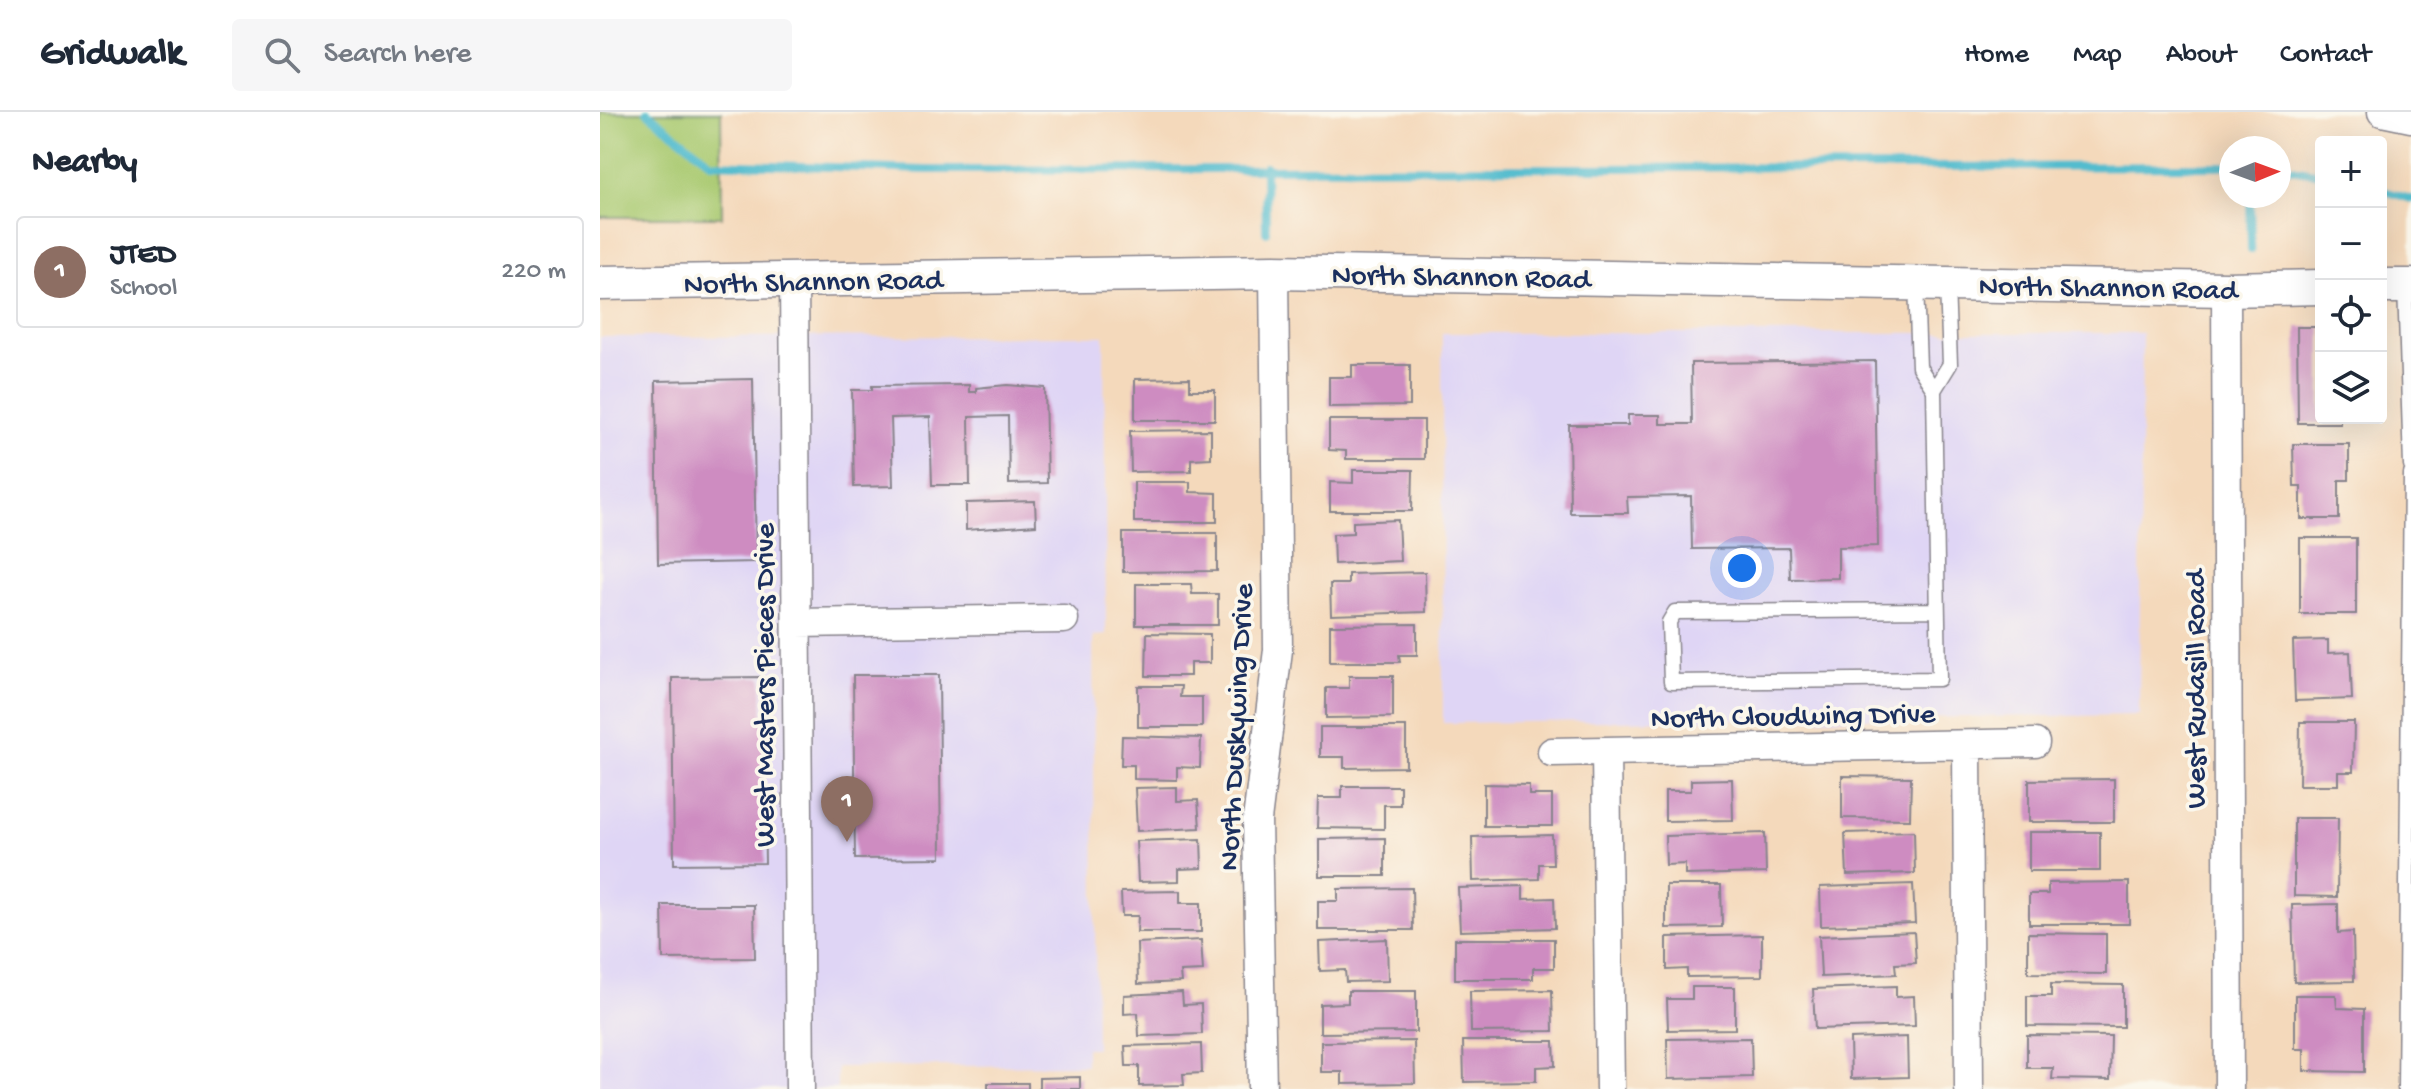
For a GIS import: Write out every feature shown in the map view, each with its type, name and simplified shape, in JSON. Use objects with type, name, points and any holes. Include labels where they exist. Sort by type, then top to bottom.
[{"type":"street","name":"North Shannon Road","points":[[600,283],[1274,272],[2226,289],[2315,287]]},
{"type":"street","name":"North Duskywing Drive","points":[[1262,1089],[1257,820],[1278,650],[1274,272]]},
{"type":"street","name":"West Masters Pieces Drive","points":[[794,281],[800,1089]]},
{"type":"street","name":"West Rudasill Road","points":[[2226,289],[2229,1089]]},
{"type":"street","points":[[797,623],[1064,619]]},
{"type":"street","name":"North Cloudwing Drive","points":[[1552,752],[2035,743]]},
{"type":"street","points":[[1967,745],[1969,1089]]},
{"type":"street","points":[[1606,751],[1610,1089]]},
{"type":"lane","points":[[1931,283],[1950,364],[1934,390]]},
{"type":"lane","points":[[1931,283],[1919,367],[1934,390],[1939,679],[1671,682],[1669,622],[1675,612],[1937,610]]},
{"type":"lane","points":[[2399,286],[2411,466]]},
{"type":"lane","points":[[2405,1089],[2411,474]]},
{"type":"shaded area","points":[[1442,333],[2142,333],[2139,715],[1443,723]]},
{"type":"shaded area","points":[[1104,336],[1106,635],[1093,636],[1096,1048],[1086,1048],[1086,1065],[837,1067],[837,1089],[600,1089],[600,337]]},
{"type":"green space","points":[[600,112],[721,112],[722,217],[600,217]]},
{"type":"building","points":[[2297,327],[2315,327],[2315,423],[2298,423]]},
{"type":"building","points":[[1875,361],[1878,546],[1838,547],[1838,578],[1790,579],[1789,548],[1692,549],[1691,496],[1627,497],[1628,513],[1570,513],[1569,425],[1628,425],[1628,415],[1660,415],[1660,424],[1692,424],[1691,363]]},
{"type":"building","points":[[1352,365],[1410,365],[1410,406],[1329,407],[1329,377],[1352,377]]},
{"type":"building","points":[[1190,378],[1190,390],[1215,390],[1215,420],[1135,420],[1135,379]]},
{"type":"building","points":[[753,379],[756,562],[658,564],[656,381]]},
{"type":"building","points":[[969,385],[969,392],[976,392],[976,388],[1007,385],[1045,388],[1047,483],[1009,484],[1008,416],[969,417],[970,485],[932,485],[930,417],[891,418],[893,486],[854,487],[852,390],[872,390],[872,386]]},
{"type":"building","points":[[1329,420],[1424,420],[1424,459],[1346,459],[1346,451],[1329,450]]},
{"type":"building","points":[[1211,430],[1211,458],[1191,459],[1191,471],[1131,472],[1130,431]]},
{"type":"building","points":[[2293,444],[2349,444],[2349,480],[2339,480],[2339,519],[2301,519],[2301,486],[2294,486]]},
{"type":"building","points":[[1353,470],[1413,470],[1412,511],[1330,511],[1330,482],[1353,483]]},
{"type":"building","points":[[1134,482],[1190,482],[1190,492],[1217,493],[1217,522],[1134,522]]},
{"type":"building","points":[[1035,501],[1036,525],[966,530],[966,503]]},
{"type":"building","points":[[1398,520],[1400,561],[1334,564],[1333,534],[1353,533],[1353,522]]},
{"type":"building","points":[[1123,533],[1217,533],[1217,571],[1123,572]]},
{"type":"building","points":[[2300,538],[2356,538],[2356,614],[2300,614]]},
{"type":"building","points":[[1425,572],[1426,612],[1331,615],[1330,584],[1348,584],[1348,574]]},
{"type":"building","points":[[1136,584],[1191,584],[1192,594],[1218,594],[1218,625],[1136,625]]},
{"type":"building","points":[[1417,624],[1417,655],[1399,655],[1400,662],[1330,662],[1330,625]]},
{"type":"building","points":[[1147,633],[1210,634],[1210,663],[1190,663],[1190,676],[1146,676]]},
{"type":"building","points":[[2328,640],[2328,653],[2350,652],[2352,699],[2295,701],[2293,641]]},
{"type":"building","points":[[853,675],[939,675],[941,858],[855,859]]},
{"type":"building","points":[[1349,676],[1393,676],[1393,717],[1326,718],[1326,688],[1349,688]]},
{"type":"building","points":[[762,677],[765,863],[674,864],[672,678]]},
{"type":"building","points":[[1138,686],[1181,686],[1180,697],[1202,697],[1202,727],[1138,727]]},
{"type":"building","points":[[2300,722],[2354,722],[2353,772],[2338,772],[2338,785],[2299,785]]},
{"type":"building","points":[[1320,727],[1406,727],[1406,767],[1344,768],[1344,757],[1320,757]]},
{"type":"building","points":[[1122,736],[1201,738],[1200,768],[1177,767],[1177,780],[1134,779],[1134,765],[1121,765]]},
{"type":"building","points":[[1842,776],[1911,777],[1910,819],[1842,818]]},
{"type":"building","points":[[1732,779],[1733,820],[1665,821],[1665,791],[1691,791],[1691,780]]},
{"type":"building","points":[[2114,779],[2114,822],[2029,822],[2029,780]]},
{"type":"building","points":[[1484,784],[1529,785],[1529,795],[1552,795],[1552,826],[1484,826]]},
{"type":"building","points":[[1342,786],[1400,786],[1400,805],[1384,805],[1384,829],[1317,828],[1318,798],[1342,798]]},
{"type":"building","points":[[1177,787],[1177,801],[1198,800],[1200,828],[1137,831],[1135,788]]},
{"type":"building","points":[[2294,818],[2338,818],[2337,897],[2294,896]]},
{"type":"building","points":[[1914,831],[1915,873],[1847,875],[1845,833]]},
{"type":"building","points":[[2029,832],[2100,832],[2100,871],[2029,871]]},
{"type":"building","points":[[1765,833],[1766,873],[1685,875],[1685,864],[1666,865],[1665,836]]},
{"type":"building","points":[[1552,835],[1553,864],[1539,864],[1539,879],[1473,881],[1472,837]]},
{"type":"building","points":[[1385,838],[1385,876],[1319,876],[1319,839]]},
{"type":"building","points":[[1201,839],[1202,868],[1179,869],[1179,881],[1138,882],[1136,841]]},
{"type":"building","points":[[2129,882],[2129,924],[2029,924],[2029,894],[2048,894],[2048,883]]},
{"type":"building","points":[[1913,884],[1915,923],[1821,926],[1820,887]]},
{"type":"building","points":[[1666,885],[1721,885],[1722,927],[1666,928]]},
{"type":"building","points":[[1523,886],[1523,899],[1554,898],[1555,928],[1460,931],[1458,888]]},
{"type":"building","points":[[1412,888],[1413,930],[1318,930],[1318,901],[1338,901],[1338,889]]},
{"type":"building","points":[[1180,891],[1180,903],[1201,903],[1201,932],[1137,932],[1138,916],[1122,916],[1121,892]]},
{"type":"building","points":[[2338,904],[2338,933],[2353,932],[2354,981],[2294,982],[2292,905]]},
{"type":"building","points":[[662,905],[754,905],[755,958],[663,959]]},
{"type":"building","points":[[1914,932],[1916,963],[1895,964],[1896,974],[1821,977],[1819,936]]},
{"type":"building","points":[[2028,933],[2106,934],[2106,974],[2028,973]]},
{"type":"building","points":[[1762,935],[1762,976],[1687,977],[1687,969],[1667,970],[1667,937]]},
{"type":"building","points":[[1387,939],[1388,981],[1346,982],[1345,970],[1320,971],[1319,942]]},
{"type":"building","points":[[1455,939],[1554,939],[1554,968],[1533,968],[1533,979],[1455,979]]},
{"type":"building","points":[[1201,940],[1203,971],[1180,972],[1181,982],[1138,984],[1137,943]]},
{"type":"building","points":[[2051,984],[2123,985],[2123,1027],[2027,1026],[2027,996],[2051,996]]},
{"type":"building","points":[[1896,986],[1896,997],[1914,996],[1915,1026],[1815,1029],[1813,989]]},
{"type":"building","points":[[1692,987],[1735,987],[1735,1029],[1668,1030],[1667,999],[1692,999]]},
{"type":"building","points":[[1552,990],[1553,1031],[1471,1032],[1470,991]]},
{"type":"building","points":[[1348,991],[1416,991],[1416,1032],[1320,1033],[1320,1004],[1348,1003]]},
{"type":"building","points":[[1182,992],[1183,1005],[1201,1004],[1202,1034],[1139,1036],[1138,1013],[1124,1014],[1124,995]]},
{"type":"building","points":[[2295,995],[2336,995],[2337,1008],[2364,1009],[2364,1072],[2304,1071],[2304,1049],[2295,1049]]},
{"type":"building","points":[[2027,1035],[2111,1036],[2110,1080],[2052,1079],[2053,1068],[2027,1068]]},
{"type":"building","points":[[1907,1037],[1908,1077],[1851,1079],[1850,1039]]},
{"type":"building","points":[[1751,1038],[1752,1077],[1668,1079],[1667,1039]]},
{"type":"building","points":[[1414,1041],[1415,1083],[1342,1084],[1342,1072],[1321,1072],[1321,1042]]},
{"type":"building","points":[[1463,1041],[1554,1041],[1555,1066],[1536,1067],[1536,1081],[1464,1082]]},
{"type":"building","points":[[1201,1044],[1202,1073],[1183,1074],[1184,1085],[1139,1086],[1139,1066],[1126,1066],[1125,1046]]},
{"type":"building","points":[[1080,1077],[1080,1089],[1039,1089],[1039,1078]]},
{"type":"building","points":[[988,1083],[1028,1083],[1028,1089],[988,1089]]},
{"type":"waterway","points":[[647,112],[711,163],[926,170],[2219,166]]},
{"type":"waterway","points":[[1265,166],[1266,232]]},
{"type":"waterway","points":[[2291,169],[2315,173]]},
{"type":"waterway","points":[[2387,192],[2411,199]]},
{"type":"waterway","points":[[2250,208],[2251,250]]},
{"type":"place","name":"JTED","points":[[847,842]]}]
